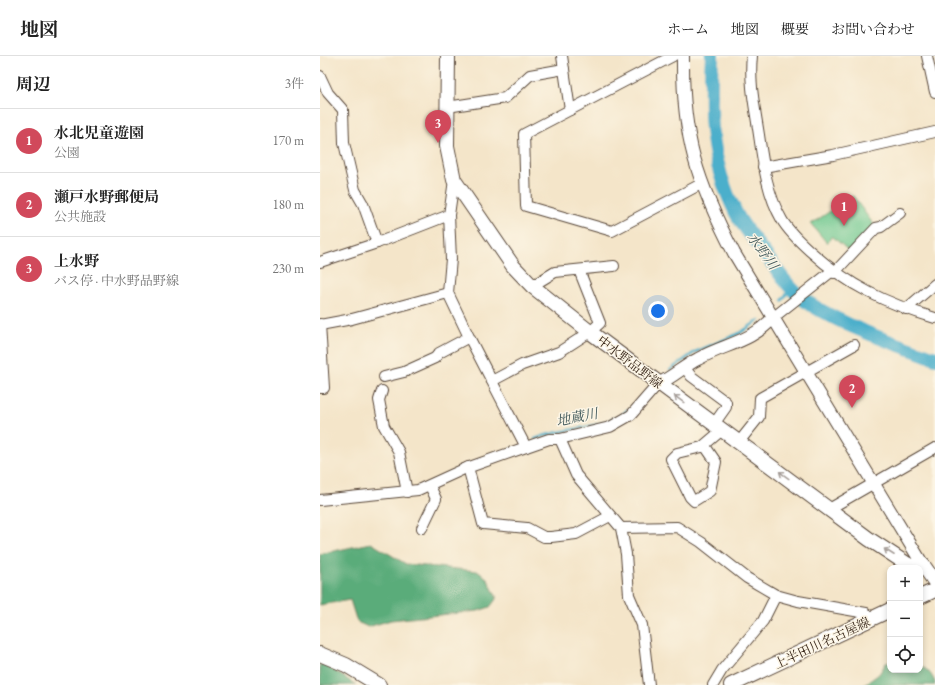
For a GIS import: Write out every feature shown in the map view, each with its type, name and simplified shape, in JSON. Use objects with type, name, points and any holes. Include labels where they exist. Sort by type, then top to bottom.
[{"type":"main road","name":"中水野品野線","points":[[448,56],[448,157],[454,180],[495,242],[513,266],[532,286],[658,384],[739,442],[869,539],[908,565]]},
{"type":"main road","points":[[923,565],[935,582]]},
{"type":"main road","points":[[923,596],[935,590]]},
{"type":"main road","name":"上半田川名古屋線","points":[[731,685],[887,611]]},
{"type":"main road","points":[[320,654],[340,662],[379,685]]},
{"type":"street","points":[[562,56],[570,110]]},
{"type":"street","points":[[673,56],[524,134],[526,206],[612,231],[701,184]]},
{"type":"street","points":[[683,56],[683,89],[686,128],[701,184],[716,218],[734,253],[923,565]]},
{"type":"street","points":[[752,56],[752,93],[763,167],[782,220],[798,240],[831,273],[871,295],[906,309],[935,318]]},
{"type":"street","points":[[927,56],[935,92]]},
{"type":"street","points":[[447,107],[505,98],[530,74],[564,69]]},
{"type":"street","points":[[320,76],[328,93],[344,110],[344,143],[355,190],[363,204],[377,243]]},
{"type":"street","points":[[763,167],[832,155],[935,132]]},
{"type":"street","points":[[454,180],[449,215],[451,259],[448,293],[468,337],[526,447]]},
{"type":"street","points":[[320,500],[407,492],[430,486],[468,467],[549,439],[560,439],[618,424],[631,415],[658,384],[673,377],[698,359],[743,341],[766,325],[774,317],[831,273],[876,228],[881,227],[900,214]]},
{"type":"street","points":[[320,262],[377,243],[449,215]]},
{"type":"street","points":[[532,286],[555,272],[614,266]]},
{"type":"street","points":[[492,381],[522,364],[559,352],[590,332],[600,323],[579,270]]},
{"type":"street","points":[[906,309],[935,284]]},
{"type":"street","points":[[320,388],[324,388],[320,325],[352,319],[448,293]]},
{"type":"street","points":[[384,377],[404,372],[435,358],[439,353],[468,337]]},
{"type":"street","points":[[739,442],[759,416],[760,398],[807,373],[854,345]]},
{"type":"street","points":[[685,368],[691,376],[726,402],[726,407],[718,427],[705,446],[677,453],[671,459],[690,497],[694,501],[710,491],[716,464],[715,459],[705,446]]},
{"type":"street","points":[[382,391],[379,400],[384,426],[399,452],[407,492]]},
{"type":"street","points":[[560,439],[576,475],[621,528],[626,554],[629,595],[642,625],[649,685]]},
{"type":"street","points":[[829,509],[935,448]]},
{"type":"street","points":[[468,467],[483,524],[526,528],[544,537],[576,534],[610,516]]},
{"type":"street","points":[[422,528],[436,499],[430,486]]},
{"type":"street","points":[[621,528],[677,527],[700,542],[747,578],[776,595],[798,601],[866,613],[873,618]]},
{"type":"street","points":[[713,685],[722,670],[763,621],[776,595]]},
{"type":"green space","points":[[853,196],[876,228],[852,254],[832,236],[827,243],[811,224]]},
{"type":"green space","points":[[371,543],[406,564],[477,571],[487,578],[497,598],[490,607],[478,611],[391,620],[368,627],[357,622],[350,600],[320,605],[320,554]]},
{"type":"green space","points":[[886,663],[887,673],[923,673],[923,667],[934,679],[935,685],[864,685],[879,674]]},
{"type":"green space","points":[[320,664],[327,666],[356,685],[320,685]]},
{"type":"waterway","name":"水野川","points":[[712,56],[711,117],[716,155],[720,174],[727,193],[736,213],[746,229],[786,282],[797,294],[810,304],[855,328],[935,358]]},
{"type":"waterway","name":"地蔵川","points":[[782,301],[790,288]]},
{"type":"waterway","name":"地蔵川","points":[[670,370],[695,352],[740,333],[759,320]]},
{"type":"waterway","name":"地蔵川","points":[[622,415],[627,410]]},
{"type":"waterway","name":"地蔵川","points":[[535,439],[545,435],[587,427],[617,417]]},
{"type":"place","name":"上水野","points":[[438,143]]},
{"type":"place","name":"水北児童遊園","points":[[844,226]]},
{"type":"place","name":"瀬戸水野郵便局","points":[[852,408]]}]
